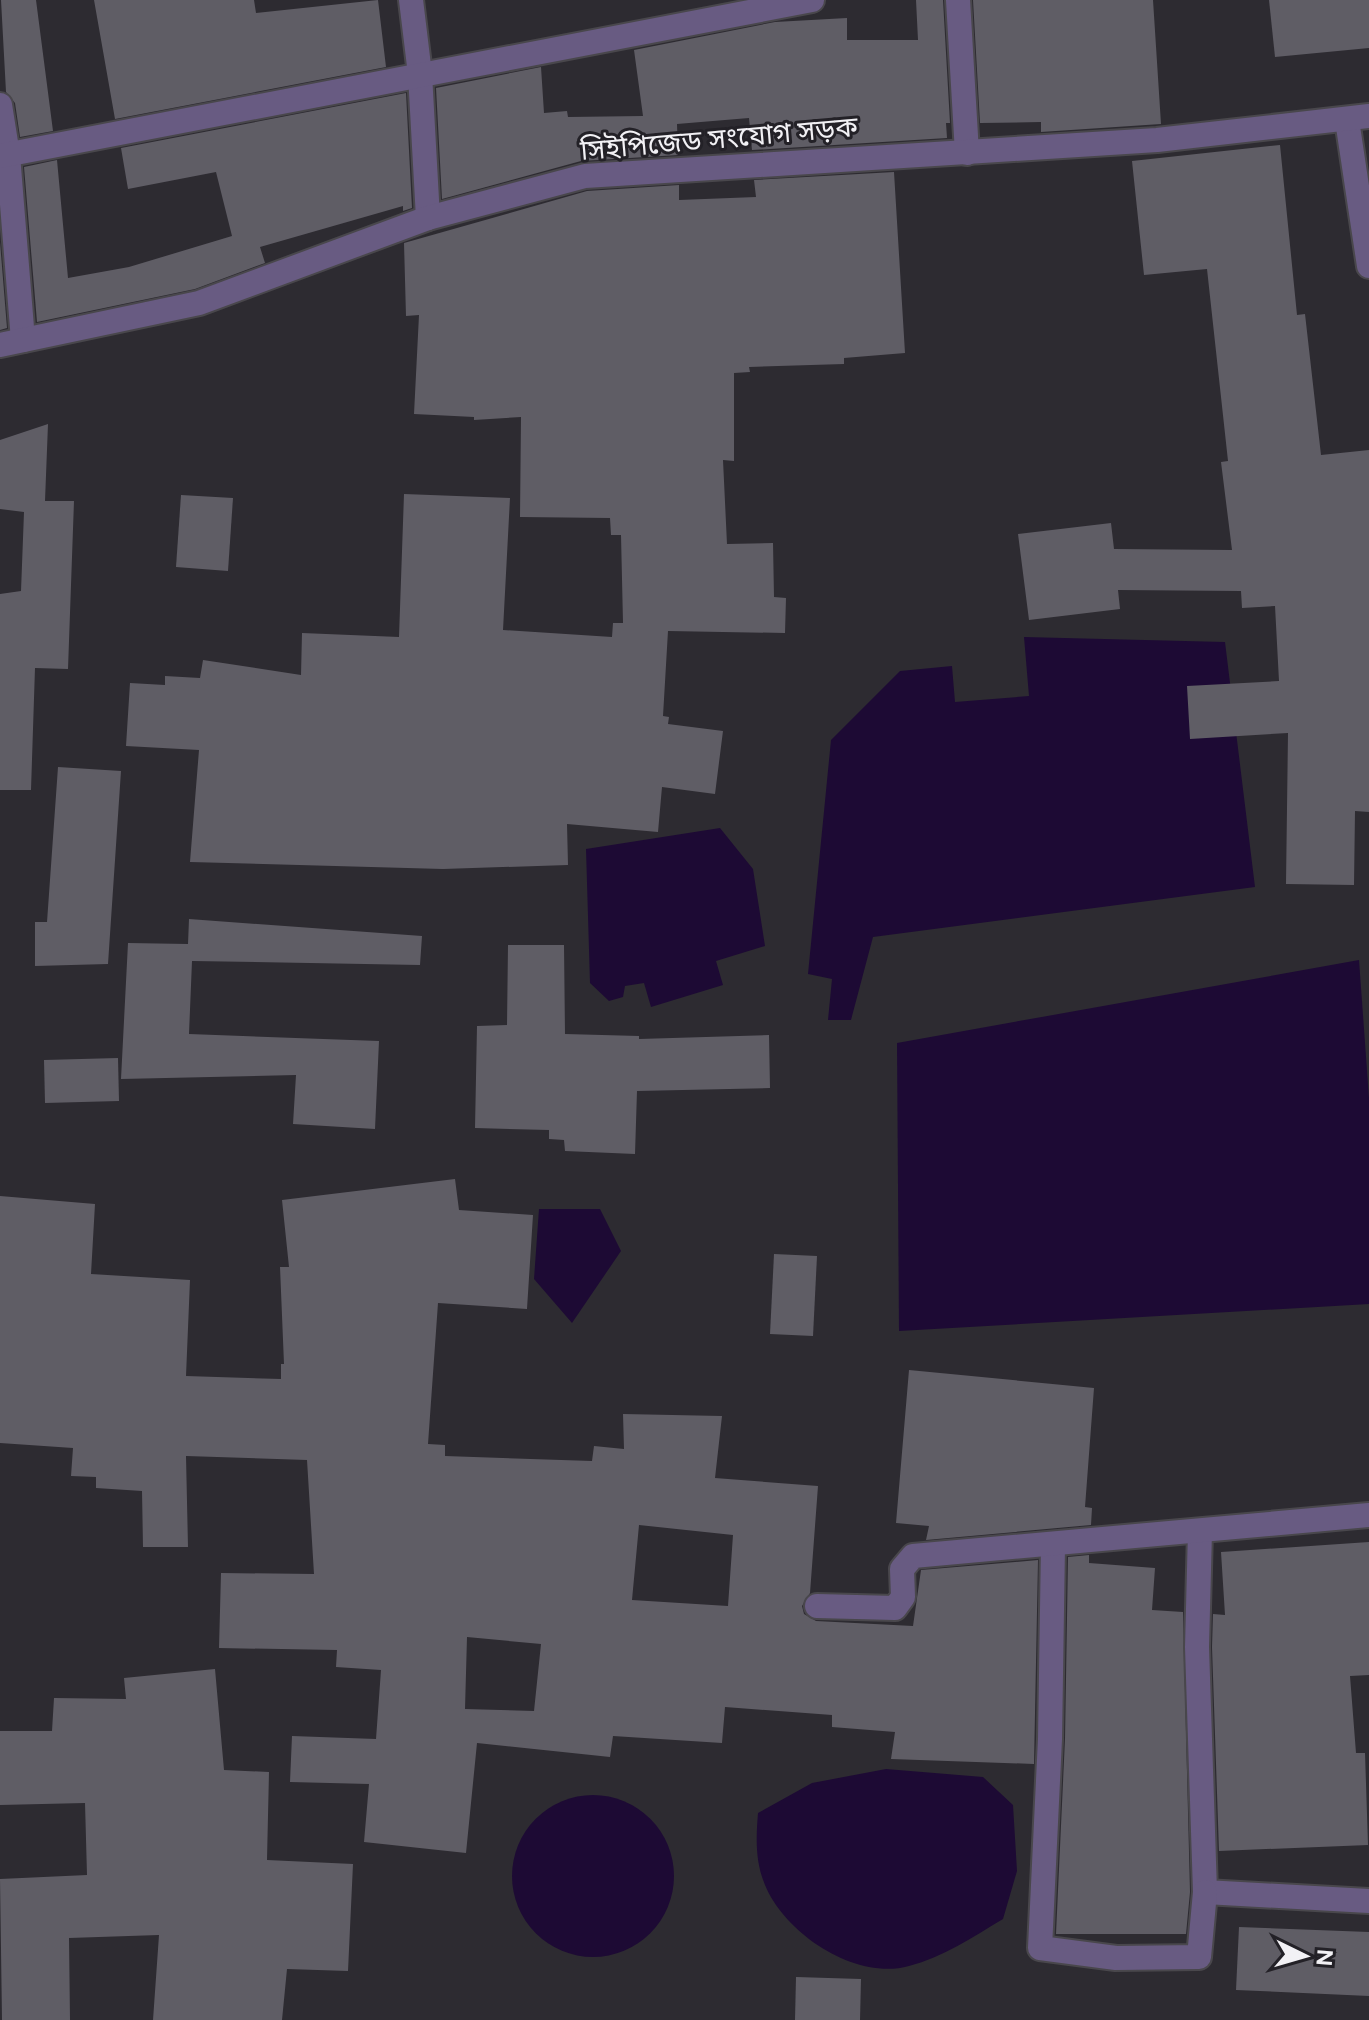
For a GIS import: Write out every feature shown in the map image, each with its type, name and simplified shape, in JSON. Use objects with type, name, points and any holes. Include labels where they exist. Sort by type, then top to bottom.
[{"type":"street","points":[[411,0],[420,74],[428,218]]},
{"type":"street","points":[[4,156],[812,0]]},
{"type":"street","points":[[958,0],[967,153]]},
{"type":"street","points":[[0,105],[11,342]]},
{"type":"street","points":[[1358,118],[1369,266]]},
{"type":"street","name":"সিইপিজেড সংযোগ সড়ক","points":[[11,342],[199,303],[428,218],[585,176],[1157,140],[1358,118]]},
{"type":"street","points":[[817,1606],[895,1608],[903,1597],[902,1569],[913,1556],[1369,1515]]},
{"type":"street","points":[[1053,1545],[1050,1739],[1040,1948],[1116,1958],[1199,1957],[1205,1892],[1197,1647],[1200,1531]]},
{"type":"street","points":[[1205,1892],[1369,1901]]},
{"type":"shaded area","points":[[1024,637],[1225,642],[1255,887],[873,937],[851,1020],[828,1020],[832,979],[808,974],[831,740],[900,671],[952,666],[955,702],[1029,696]]},
{"type":"shaded area","points":[[720,828],[753,869],[765,946],[716,961],[723,985],[651,1007],[644,983],[625,986],[623,997],[609,1001],[590,983],[586,849]]},
{"type":"shaded area","points":[[1359,960],[1369,1098],[1369,1304],[899,1331],[897,1043]]},
{"type":"shaded area","points":[[539,1209],[600,1209],[621,1251],[572,1323],[534,1279]]},
{"type":"shaded area","points":[[886,1769],[983,1777],[1013,1805],[1017,1871],[1003,1919],[934,1957],[888,1969],[845,1960],[805,1936],[788,1920],[765,1885],[759,1867],[757,1840],[758,1813],[812,1783]]},
{"type":"shaded area","points":[[593,1795],[624,1801],[650,1819],[668,1845],[674,1876],[668,1907],[650,1933],[624,1951],[593,1957],[562,1951],[536,1933],[518,1907],[512,1876],[518,1845],[536,1819],[562,1801]]},
{"type":"building","points":[[1,0],[36,0],[53,131],[20,137],[15,103],[6,92]]},
{"type":"building","points":[[94,0],[254,0],[256,13],[378,0],[386,67],[115,119]]},
{"type":"building","points":[[916,0],[943,0],[950,123],[946,123],[947,138],[752,150],[749,118],[677,124],[678,155],[581,161],[442,199],[436,88],[541,67],[544,113],[567,111],[568,117],[643,116],[634,50],[775,22],[847,18],[847,40],[918,40]]},
{"type":"building","points":[[973,0],[1153,0],[1161,124],[1041,132],[1041,122],[980,123]]},
{"type":"building","points":[[1269,0],[1369,0],[1369,48],[1275,57]]},
{"type":"building","points":[[406,93],[412,208],[403,211],[403,206],[260,247],[265,263],[195,289],[37,322],[24,167],[57,160],[68,278],[129,267],[232,236],[216,172],[128,189],[121,148]]},
{"type":"building","points":[[1280,145],[1297,315],[1305,314],[1321,455],[1369,450],[1369,812],[1355,811],[1354,885],[1286,884],[1288,733],[1190,739],[1187,686],[1279,681],[1275,606],[1242,608],[1241,591],[1118,590],[1120,609],[1029,620],[1018,534],[1111,523],[1114,549],[1232,550],[1221,462],[1228,461],[1207,269],[1144,275],[1132,161]]},
{"type":"building","points":[[894,172],[905,353],[844,358],[844,364],[749,367],[750,372],[734,373],[734,461],[723,460],[727,544],[773,543],[774,597],[786,598],[785,633],[668,631],[663,716],[669,717],[668,724],[723,731],[715,794],[662,787],[658,832],[567,824],[568,865],[443,869],[190,862],[199,750],[126,746],[130,683],[165,685],[165,676],[200,678],[203,660],[301,675],[302,633],[399,637],[404,494],[510,498],[503,630],[612,637],[613,623],[623,623],[621,535],[611,535],[610,518],[520,517],[521,417],[474,420],[474,417],[414,414],[419,315],[406,316],[404,243],[587,191],[679,185],[679,200],[756,197],[754,180]]},
{"type":"building","points":[[0,242],[7,328],[0,330]]},
{"type":"building","points":[[48,424],[45,501],[74,501],[68,669],[35,668],[31,790],[0,790],[0,594],[21,591],[24,512],[0,509],[0,440]]},
{"type":"building","points":[[181,495],[233,498],[228,571],[176,567]]},
{"type":"building","points":[[58,767],[121,771],[108,964],[35,966],[35,922],[47,922]]},
{"type":"building","points":[[189,919],[422,936],[420,965],[192,961],[189,1034],[379,1041],[375,1129],[293,1124],[296,1075],[121,1079],[128,943],[188,944]]},
{"type":"building","points":[[508,945],[564,945],[565,1034],[639,1036],[639,1039],[769,1035],[770,1088],[637,1091],[635,1154],[565,1151],[564,1140],[549,1139],[549,1130],[475,1128],[477,1026],[507,1025]]},
{"type":"building","points":[[118,1058],[119,1101],[45,1103],[44,1060]]},
{"type":"building","points":[[455,1179],[459,1210],[533,1215],[527,1309],[438,1303],[428,1444],[445,1445],[445,1456],[592,1461],[594,1446],[624,1449],[623,1414],[722,1416],[715,1478],[818,1486],[810,1593],[802,1606],[804,1614],[816,1621],[913,1626],[921,1570],[1038,1560],[1034,1764],[891,1759],[895,1732],[832,1727],[832,1715],[725,1707],[722,1743],[613,1736],[610,1757],[477,1743],[466,1853],[364,1842],[369,1784],[290,1782],[292,1736],[376,1739],[381,1670],[336,1667],[337,1650],[219,1648],[221,1573],[314,1574],[307,1460],[186,1456],[188,1547],[143,1547],[142,1491],[96,1488],[96,1477],[71,1476],[73,1448],[0,1443],[0,1196],[95,1204],[91,1274],[190,1280],[186,1376],[281,1379],[281,1364],[284,1364],[280,1267],[289,1267],[282,1200]],"holes":[[[639,1525],[733,1535],[728,1606],[632,1600]],[[467,1637],[541,1644],[534,1711],[465,1709]]]},
{"type":"building","points":[[774,1254],[817,1256],[813,1336],[770,1334]]},
{"type":"building","points":[[909,1370],[1094,1388],[1085,1507],[1092,1508],[1091,1525],[926,1540],[929,1526],[896,1523]]},
{"type":"building","points":[[1369,1542],[1369,1675],[1350,1676],[1356,1753],[1365,1753],[1368,1845],[1219,1851],[1212,1647],[1213,1614],[1225,1615],[1221,1552]]},
{"type":"building","points":[[1089,1555],[1089,1563],[1155,1568],[1152,1610],[1183,1612],[1190,1892],[1186,1934],[1056,1934],[1065,1739],[1068,1557]]},
{"type":"building","points":[[215,1669],[224,1770],[269,1772],[267,1860],[353,1864],[348,1971],[287,1969],[282,2020],[153,2020],[159,1935],[69,1938],[70,2020],[2,2020],[0,1879],[87,1875],[85,1803],[0,1805],[0,1731],[52,1731],[54,1698],[126,1699],[124,1678]]},
{"type":"building","points":[[1239,1927],[1369,1932],[1369,1996],[1236,1990]]},
{"type":"building","points":[[796,1977],[861,1979],[860,2020],[795,2020]]}]
